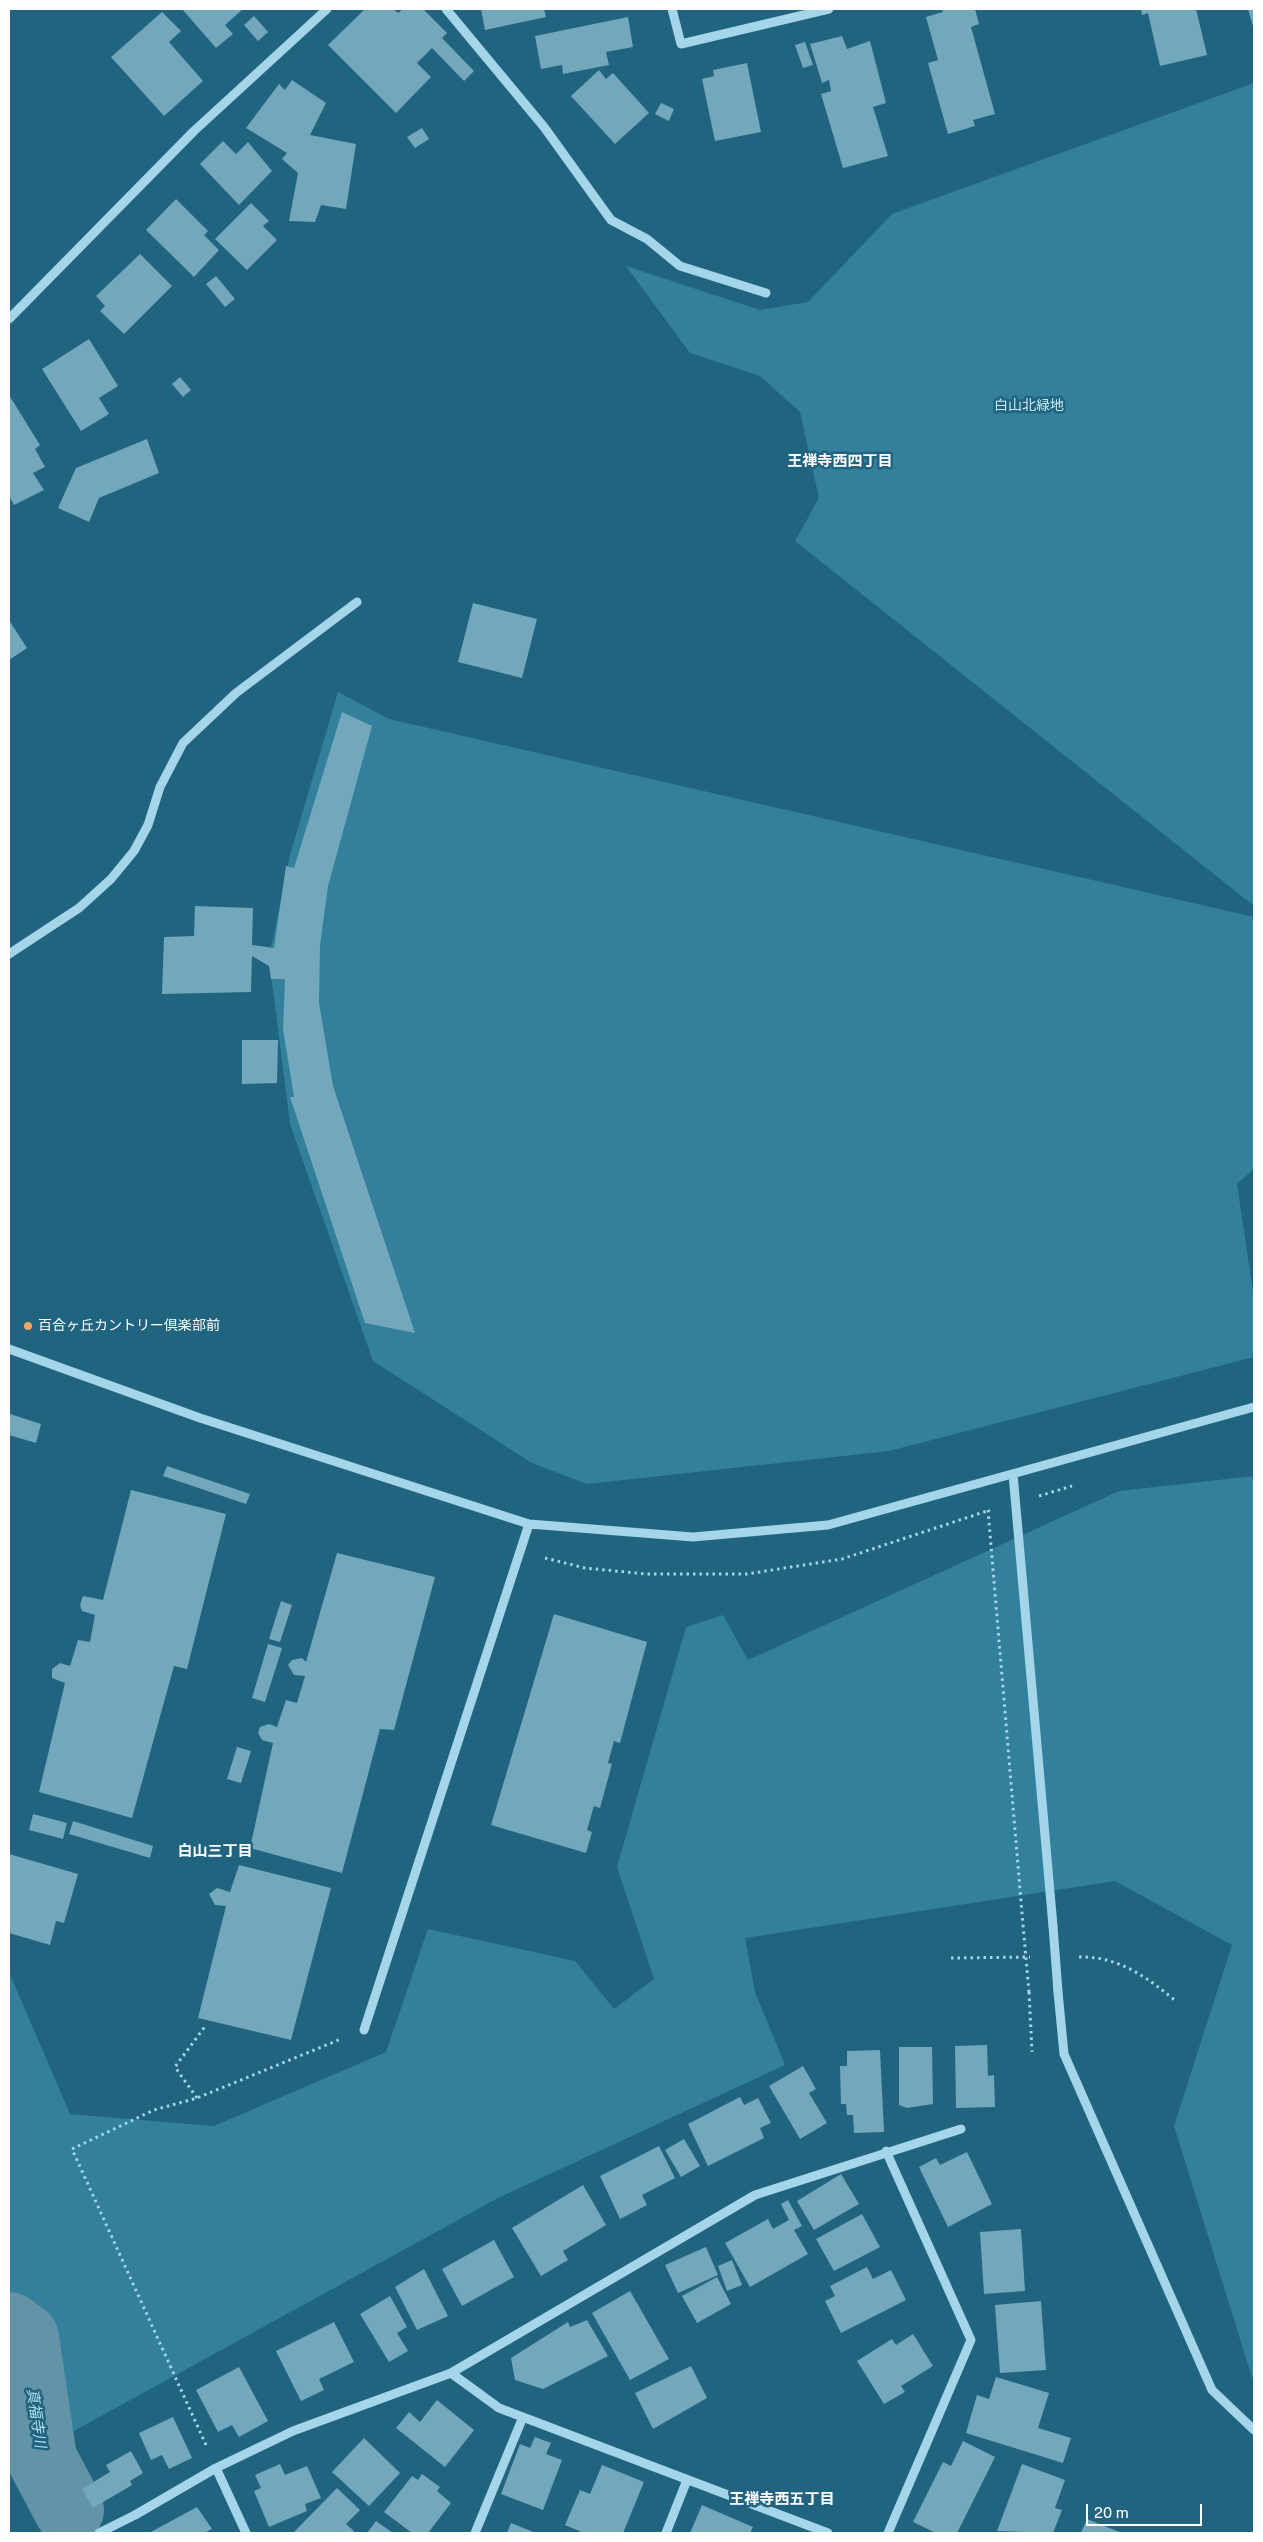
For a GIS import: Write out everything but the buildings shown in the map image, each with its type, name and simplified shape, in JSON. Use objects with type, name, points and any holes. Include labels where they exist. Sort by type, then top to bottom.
[{"type":"street","points":[[9,319],[194,131],[327,9]]},
{"type":"street","points":[[446,9],[544,127],[611,220],[647,239],[680,266],[766,293]]},
{"type":"street","points":[[672,9],[681,44],[828,9]]},
{"type":"street","points":[[9,954],[79,908],[111,879],[134,851],[141,838],[148,824],[160,786],[183,743],[236,693],[357,602]]},
{"type":"street","points":[[9,1349],[210,1421],[529,1524],[694,1537],[828,1525],[1254,1407]]},
{"type":"street","points":[[1013,1474],[1064,2054],[1212,2390],[1254,2430]]},
{"type":"street","points":[[364,2030],[529,1524]]},
{"type":"street","points":[[99,2533],[135,2515],[216,2468],[293,2430],[450,2373],[755,2195],[886,2151],[961,2129]]},
{"type":"street","points":[[886,2151],[971,2340],[888,2533]]},
{"type":"street","points":[[450,2373],[498,2408],[828,2533]]},
{"type":"street","points":[[475,2533],[523,2417]]},
{"type":"street","points":[[216,2468],[246,2533]]},
{"type":"street","points":[[666,2533],[687,2480]]},
{"type":"path","points":[[983,1482],[988,1511],[1029,1992],[1032,2052]]},
{"type":"path","points":[[197,2098],[175,2067],[206,2025]]},
{"type":"path","points":[[216,2468],[72,2149],[154,2110],[197,2098],[324,2045]]},
{"type":"green space","name":"白山北緑地","points":[[1254,83],[1254,906],[795,541],[819,498],[800,412],[760,376],[690,353],[626,266],[760,310],[808,302],[892,214]]},
{"type":"green space","points":[[338,692],[389,719],[1254,917],[1254,1169],[1237,1184],[1254,1298],[1254,1357],[889,1451],[587,1484],[532,1463],[373,1361],[290,1124],[269,958],[290,855]]},
{"type":"green space","points":[[1254,1476],[1254,2384],[1174,2126],[1232,1945],[1115,1881],[745,1938],[755,1992],[785,2065],[498,2198],[54,2442],[27,2357],[9,2329],[9,1972],[70,2114],[214,2126],[386,2052],[428,1929],[575,1961],[614,2009],[654,1979],[617,1867],[686,1627],[723,1615],[748,1660],[1119,1491]]},
{"type":"waterway","name":"真福寺川","points":[[9,2327],[24,2338],[42,2459],[69,2510]]},
{"type":"place","name":"百合ヶ丘カントリー倶楽部前","points":[[28,1326]]},
{"type":"district","name":"王禅寺西四丁目","points":[[840,461]]},
{"type":"district","name":"白山三丁目","points":[[215,1851]]},
{"type":"district","name":"王禅寺西五丁目","points":[[782,2499]]}]
